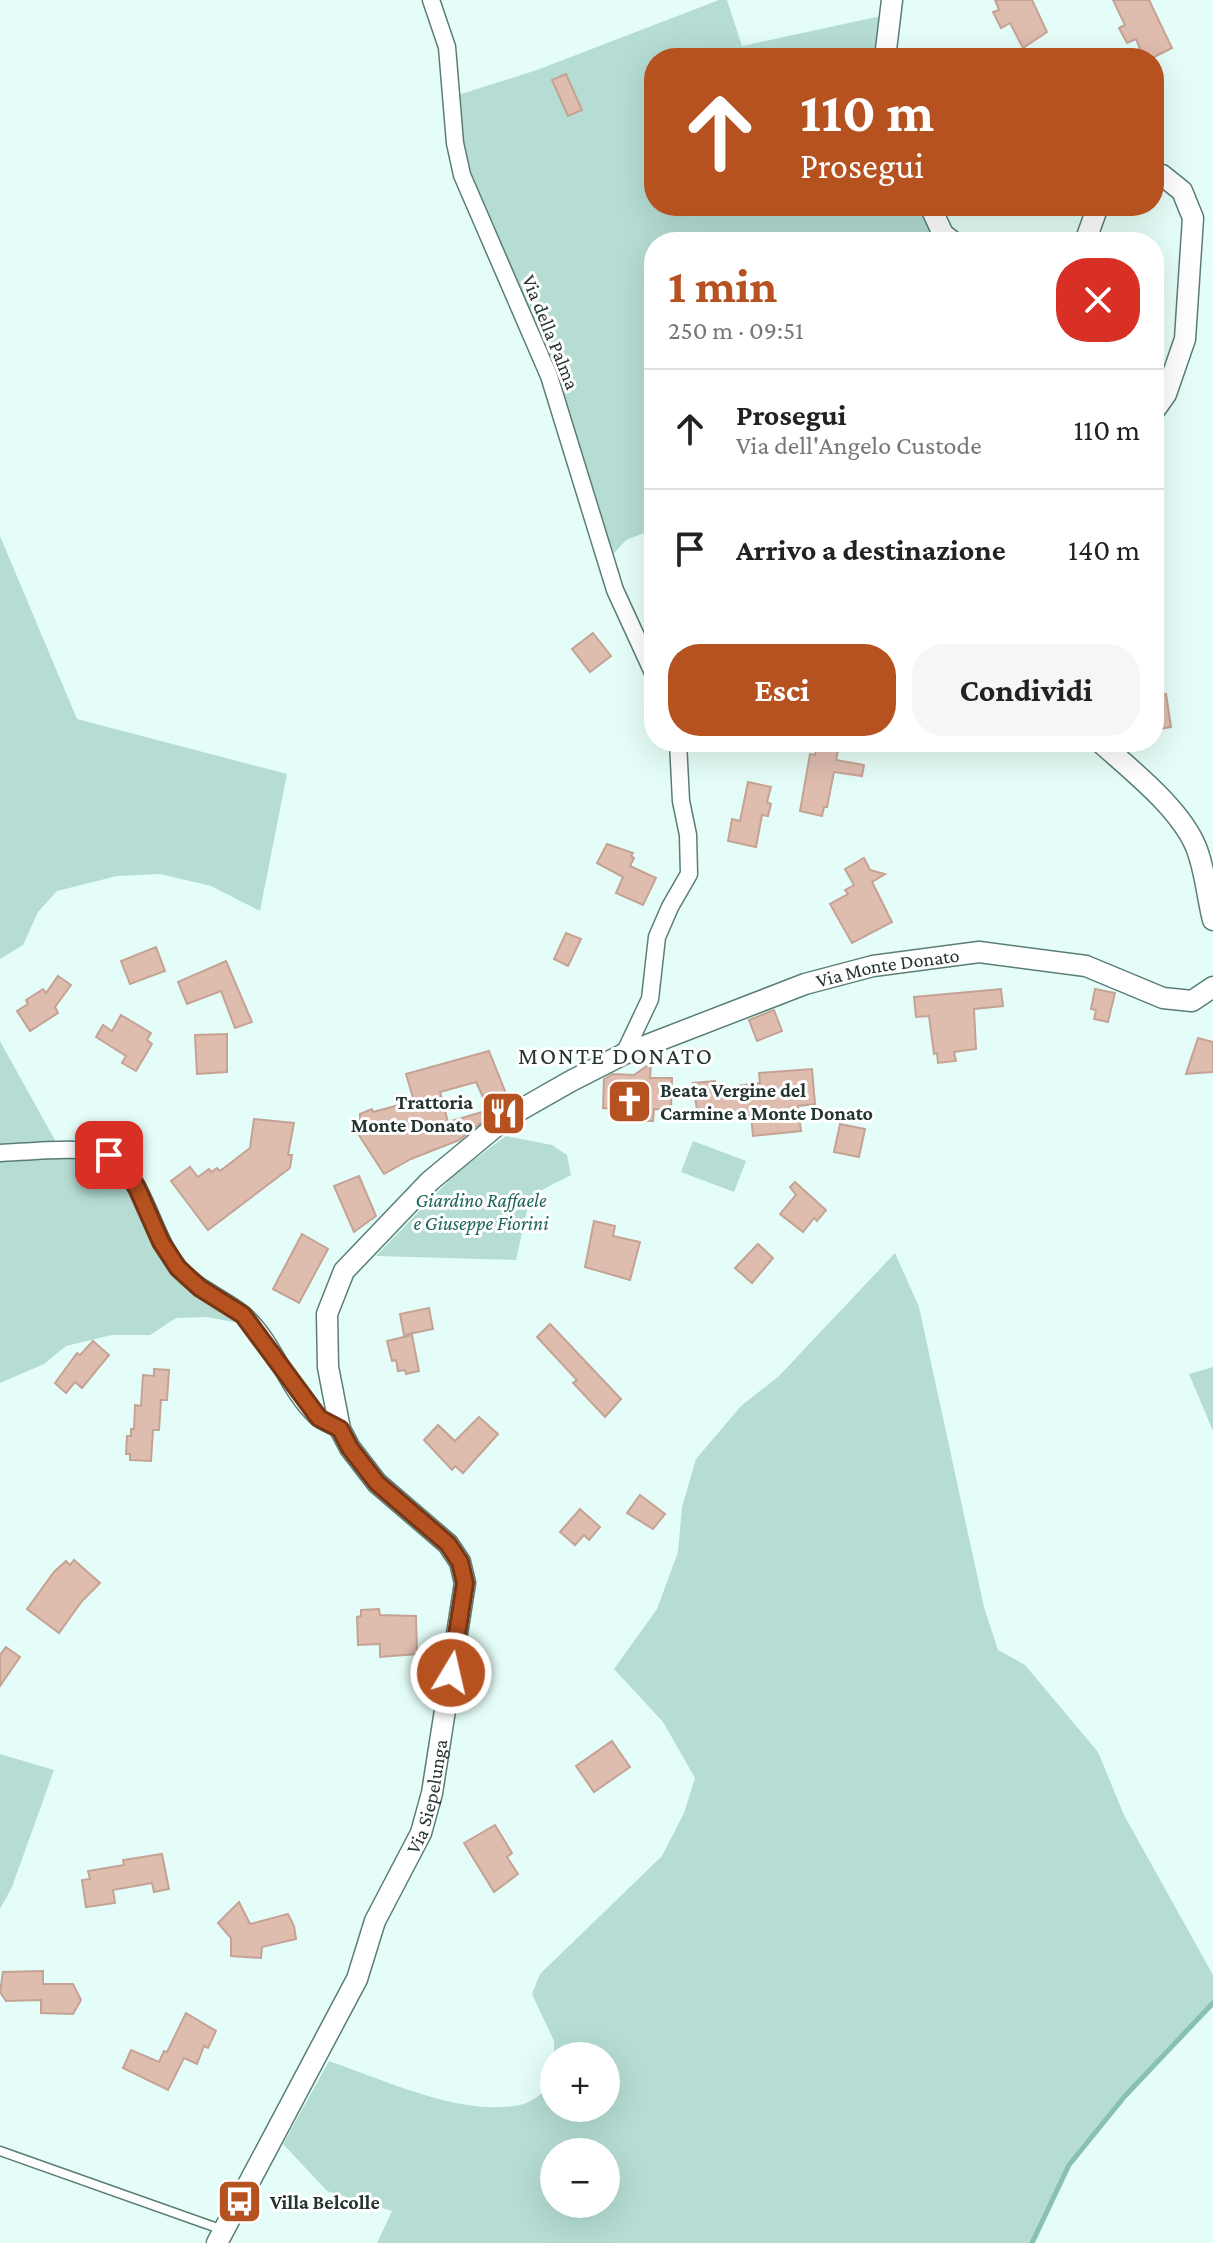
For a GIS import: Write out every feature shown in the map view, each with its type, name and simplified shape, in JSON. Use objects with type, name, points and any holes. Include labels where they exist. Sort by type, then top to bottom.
[{"type":"street","name":"Via della Palma","points":[[431,0],[447,47],[455,143],[462,175],[549,376],[615,590],[644,653]]},
{"type":"street","points":[[886,48],[892,0]]},
{"type":"street","points":[[1164,177],[1182,191],[1193,218],[1185,339],[1164,397]]},
{"type":"street","points":[[624,1054],[650,999],[657,937],[689,874],[679,752]]},
{"type":"street","points":[[1111,752],[1135,773],[1183,826],[1196,846],[1213,920]]},
{"type":"street","name":"Via Monte Donato","points":[[571,1081],[624,1054],[805,984],[873,966],[979,952],[1086,966],[1163,998],[1192,1001],[1213,987]]},
{"type":"street","name":"Via Siepelunga","points":[[220,2236],[357,1979],[375,1921],[421,1833],[432,1793],[465,1583],[460,1562],[448,1544],[377,1483],[350,1448],[340,1429],[328,1367],[327,1314],[344,1271],[430,1181],[506,1118],[571,1081]]},
{"type":"street","points":[[0,1153],[86,1151],[109,1155],[124,1167],[161,1242],[178,1268],[200,1288],[243,1315],[319,1418],[340,1429]]},
{"type":"lane","points":[[0,2151],[220,2236]]},
{"type":"green space","points":[[719,0],[727,0],[742,46],[890,14],[887,48],[644,48],[644,216],[938,216],[948,232],[644,232],[644,533],[626,540],[607,561],[574,445],[471,185],[460,138],[458,95],[537,70]]},
{"type":"green space","points":[[0,536],[77,719],[287,774],[260,911],[211,886],[160,874],[117,876],[57,891],[38,912],[23,945],[0,959]]},
{"type":"green space","points":[[0,1041],[57,1144],[0,1147]]},
{"type":"green space","name":"Giardino Raffaele e Giuseppe Fiorini","points":[[506,1136],[552,1145],[567,1155],[571,1175],[536,1193],[529,1201],[516,1260],[376,1256],[456,1173]]},
{"type":"green space","points":[[693,1141],[746,1161],[734,1192],[681,1172]]},
{"type":"green space","points":[[0,1153],[109,1155],[178,1268],[243,1315],[238,1323],[207,1317],[176,1318],[150,1335],[112,1335],[66,1346],[44,1364],[0,1383]]},
{"type":"green space","points":[[895,1253],[919,1307],[984,1607],[998,1650],[1025,1665],[1098,1752],[1124,1815],[1213,1975],[1213,2002],[1125,2096],[1069,2165],[1032,2243],[377,2243],[392,2211],[327,2191],[283,2144],[329,2061],[423,2095],[473,2106],[497,2107],[531,2101],[540,2095],[540,2122],[620,2122],[620,2042],[554,2042],[532,1994],[540,1974],[662,1856],[684,1813],[695,1778],[663,1722],[614,1669],[657,1609],[678,1552],[682,1507],[696,1459],[741,1406],[779,1376]]},
{"type":"green space","points":[[1213,1367],[1213,1431],[1189,1374]]},
{"type":"green space","points":[[0,1754],[54,1770],[12,1887],[0,1909]]},
{"type":"building","points":[[995,0],[1032,0],[1047,32],[1023,48],[1010,23],[1001,28],[993,12],[999,10]]},
{"type":"building","points":[[1113,0],[1149,0],[1172,48],[1164,52],[1164,48],[1140,48],[1136,39],[1127,43],[1119,28],[1125,25]]},
{"type":"building","points":[[566,74],[582,110],[568,116],[552,80]]},
{"type":"building","points":[[593,633],[611,656],[590,672],[572,649]]},
{"type":"building","points":[[1164,694],[1171,727],[1164,728]]},
{"type":"building","points":[[816,752],[838,752],[836,760],[864,765],[862,776],[834,772],[827,807],[824,807],[822,816],[800,811],[810,754],[815,755]]},
{"type":"building","points":[[748,782],[771,787],[767,802],[771,804],[768,816],[762,815],[756,847],[728,841],[732,819],[740,821]]},
{"type":"building","points":[[607,844],[633,853],[630,866],[656,878],[643,905],[616,893],[623,877],[597,863]]},
{"type":"building","points":[[864,858],[870,870],[885,874],[872,882],[892,922],[852,943],[830,904],[848,894],[845,890],[854,885],[845,869]]},
{"type":"building","points":[[566,933],[581,939],[568,966],[554,959]]},
{"type":"building","points":[[156,947],[165,971],[130,984],[121,961]]},
{"type":"building","points":[[226,961],[252,1022],[235,1028],[221,991],[187,1004],[178,982]]},
{"type":"building","points":[[58,976],[71,985],[55,1007],[58,1013],[30,1031],[17,1011],[28,1004],[26,1000],[43,989],[46,993]]},
{"type":"building","points":[[1001,989],[1003,1006],[974,1009],[976,1049],[954,1052],[956,1061],[938,1063],[929,1016],[916,1017],[914,997]]},
{"type":"building","points":[[1095,989],[1115,993],[1108,1022],[1094,1019],[1096,1010],[1091,1009]]},
{"type":"building","points":[[774,1010],[782,1031],[757,1041],[749,1020]]},
{"type":"building","points":[[121,1015],[151,1033],[147,1040],[152,1044],[136,1071],[122,1063],[126,1056],[96,1037],[103,1025],[112,1031]]},
{"type":"building","points":[[227,1034],[227,1072],[197,1074],[195,1035]]},
{"type":"building","points":[[1198,1038],[1213,1042],[1213,1072],[1186,1074]]},
{"type":"building","points":[[489,1051],[509,1101],[459,1140],[411,1159],[384,1174],[353,1126],[360,1126],[360,1114],[372,1109],[373,1112],[414,1101],[406,1074]],"holes":[[[476,1082],[489,1110],[448,1122],[440,1092]]]},
{"type":"building","name":"Beata Vergine del Carmine a Monte Donato","points":[[651,1063],[650,1078],[672,1078],[671,1110],[654,1109],[653,1121],[629,1121],[629,1110],[603,1108],[604,1079],[613,1074],[634,1075]]},
{"type":"building","points":[[812,1069],[815,1104],[798,1106],[801,1131],[753,1136],[751,1115],[706,1120],[705,1113],[697,1110],[693,1083],[715,1081],[716,1089],[760,1083],[759,1073]]},
{"type":"building","points":[[254,1119],[294,1123],[288,1155],[292,1155],[290,1168],[208,1230],[171,1181],[190,1167],[198,1177],[209,1169],[211,1172],[217,1168],[220,1171],[250,1148]]},
{"type":"building","points":[[840,1124],[865,1129],[859,1157],[834,1152]]},
{"type":"building","points":[[359,1176],[376,1216],[354,1232],[334,1186]]},
{"type":"building","points":[[795,1182],[826,1210],[817,1221],[814,1218],[803,1232],[780,1214],[796,1195],[790,1187]]},
{"type":"building","points":[[594,1221],[615,1226],[613,1236],[640,1242],[630,1280],[585,1267]]},
{"type":"building","points":[[302,1234],[328,1249],[299,1303],[273,1289]]},
{"type":"building","points":[[758,1244],[773,1258],[752,1283],[735,1268]]},
{"type":"building","points":[[429,1308],[433,1329],[404,1335],[400,1314]]},
{"type":"building","points":[[550,1324],[621,1399],[605,1417],[573,1383],[577,1380],[537,1337]]},
{"type":"building","points":[[412,1335],[419,1371],[406,1374],[405,1370],[398,1371],[396,1360],[392,1361],[387,1341]]},
{"type":"building","points":[[93,1341],[109,1355],[82,1388],[75,1382],[66,1393],[55,1383],[77,1353],[80,1355]]},
{"type":"building","points":[[154,1369],[169,1370],[167,1400],[161,1400],[159,1430],[153,1430],[151,1461],[130,1460],[130,1454],[126,1454],[127,1436],[131,1436],[131,1429],[134,1429],[135,1405],[141,1406],[143,1375],[154,1376]]},
{"type":"building","points":[[479,1417],[498,1434],[463,1473],[455,1466],[452,1470],[424,1440],[438,1425],[455,1441]]},
{"type":"building","points":[[640,1495],[665,1514],[653,1529],[627,1513]]},
{"type":"building","points":[[580,1509],[600,1527],[589,1540],[584,1535],[575,1545],[560,1532]]},
{"type":"building","points":[[74,1560],[100,1583],[82,1601],[59,1633],[27,1609],[54,1572],[66,1561],[70,1565]]},
{"type":"building","points":[[379,1609],[380,1615],[416,1616],[417,1654],[380,1657],[380,1644],[358,1645],[357,1617],[361,1616],[361,1610]]},
{"type":"building","points":[[6,1647],[20,1657],[0,1686],[0,1655]]},
{"type":"building","points":[[612,1741],[630,1767],[594,1792],[576,1766]]},
{"type":"building","points":[[495,1825],[512,1853],[507,1857],[518,1874],[494,1892],[464,1843]]},
{"type":"building","points":[[162,1854],[169,1889],[154,1892],[152,1883],[113,1890],[115,1903],[86,1907],[82,1880],[90,1879],[88,1871],[124,1865],[123,1860]]},
{"type":"building","points":[[239,1902],[250,1924],[288,1914],[296,1939],[262,1947],[261,1958],[231,1956],[231,1938],[218,1923]]},
{"type":"building","points":[[43,1971],[43,1984],[73,1984],[81,2000],[73,2014],[41,2013],[41,2000],[6,2001],[0,1992],[3,1972]]},
{"type":"building","points":[[186,2013],[216,2031],[208,2048],[204,2046],[197,2064],[184,2058],[168,2090],[123,2068],[131,2050],[159,2062]]},
{"type":"waterway","points":[[1032,2243],[1069,2165],[1125,2096],[1213,2003]]},
{"type":"place","name":"Beata Vergine del Carmine a Monte Donato","points":[[629,1101]]},
{"type":"place","name":"Trattoria Monte Donato","points":[[504,1114]]},
{"type":"place","name":"Villa Belcolle","points":[[239,2202]]},
{"type":"district","name":"MONTE DONATO","points":[[616,1056]]},
{"type":"route","points":[[109,1155],[124,1167],[137,1188],[161,1242],[178,1268],[200,1288],[243,1315],[319,1418],[340,1429],[350,1448],[377,1483],[448,1544],[460,1562],[465,1583],[451,1673]]}]
